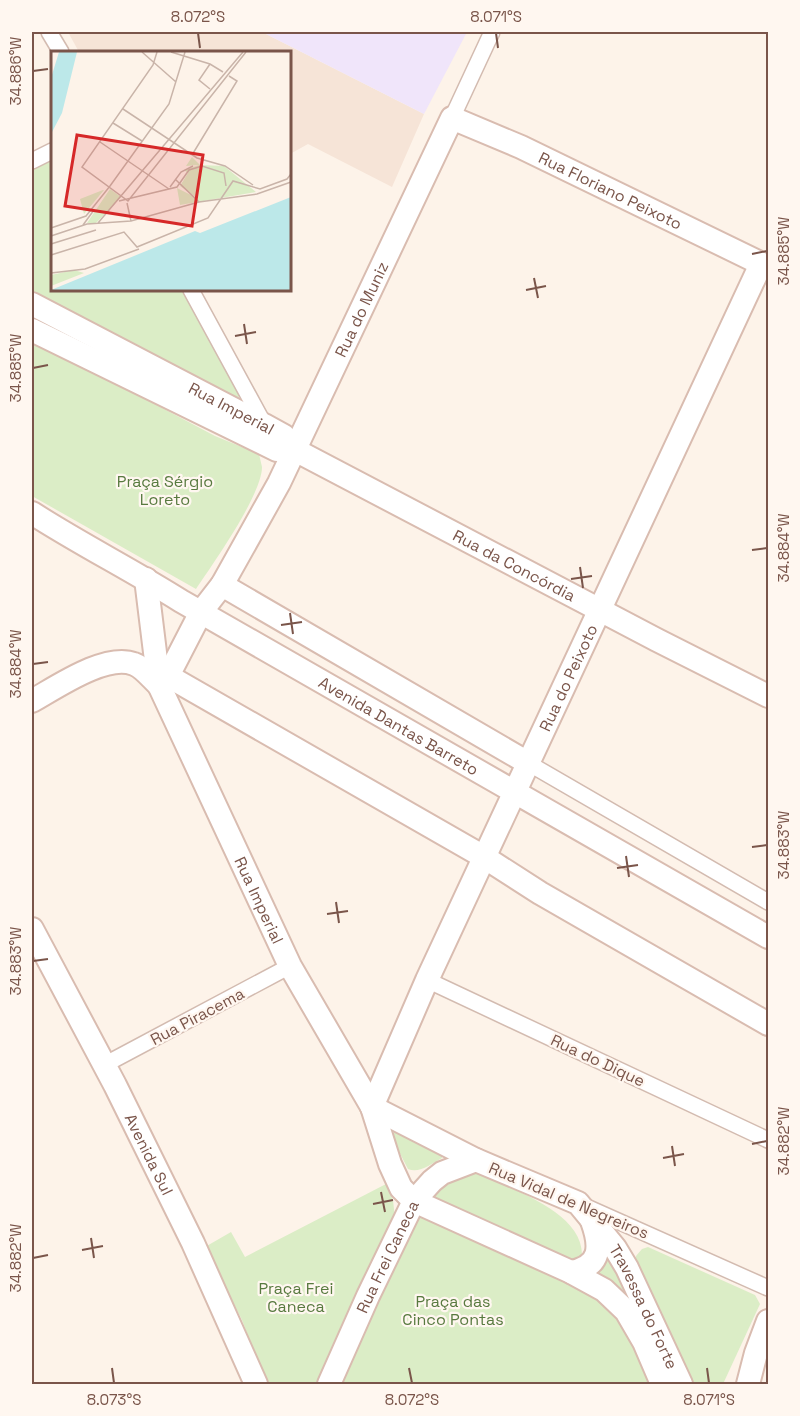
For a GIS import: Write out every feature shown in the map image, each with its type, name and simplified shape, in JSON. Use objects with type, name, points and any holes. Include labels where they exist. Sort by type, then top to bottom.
[{"type":"street","points":[[49,32],[60,51]]},
{"type":"street","name":"Rua do Muniz","points":[[222,585],[295,450],[492,32]]},
{"type":"street","name":"Rua Floriano Peixoto","points":[[452,118],[766,260]]},
{"type":"street","points":[[32,162],[51,152]]},
{"type":"street","name":"Rua do Peixoto","points":[[372,1107],[427,980],[514,792],[766,260]]},
{"type":"street","points":[[192,291],[264,431],[297,420],[315,409]]},
{"type":"street","name":"Rua Imperial","points":[[32,304],[264,431],[277,450],[295,450]]},
{"type":"street","name":"Rua Imperial","points":[[32,330],[264,431]]},
{"type":"street","name":"Rua da Concórdia","points":[[295,450],[768,696]]},
{"type":"street","name":"Avenida Dantas Barreto","points":[[32,513],[68,536],[768,938]]},
{"type":"street","name":"Rua Imperial","points":[[146,579],[163,680],[290,966],[372,1107]]},
{"type":"street","points":[[163,680],[201,612],[222,585]]},
{"type":"street","name":"Avenida Dantas Barreto","points":[[222,585],[768,902]]},
{"type":"street","points":[[32,700],[104,663],[120,661],[136,664],[484,857],[540,893],[768,1024]]},
{"type":"street","name":"Avenida Sul","points":[[32,929],[104,1065],[204,1264],[256,1384]]},
{"type":"street","name":"Rua Piracema","points":[[104,1065],[290,966]]},
{"type":"street","name":"Rua do Dique","points":[[427,980],[768,1140]]},
{"type":"street","points":[[372,1107],[390,1164],[401,1188],[414,1201],[571,1272],[604,1290],[626,1311],[644,1342],[662,1384]]},
{"type":"street","name":"Rua Vidal de Negreiros","points":[[372,1107],[584,1211],[768,1288]]},
{"type":"street","name":"Rua Frei Caneca","points":[[329,1384],[414,1201],[442,1173],[476,1160]]},
{"type":"street","points":[[571,1272],[591,1265],[595,1259],[597,1235],[584,1211]]},
{"type":"street","name":"Travessa do Forte","points":[[584,1211],[615,1248],[627,1268],[681,1384]]},
{"type":"street","points":[[748,1384],[768,1321]]},
{"type":"shaded area","points":[[68,32],[262,32],[424,114],[392,187],[308,144],[291,153],[291,51],[78,51]]},
{"type":"shaded area","points":[[262,32],[467,32],[424,114]]},
{"type":"green space","points":[[51,160],[51,291],[186,291],[240,391],[238,400],[32,294],[32,169]]},
{"type":"green space","name":"Praça Sérgio Loreto","points":[[32,339],[215,436],[259,454],[262,467],[254,494],[235,529],[196,589],[32,496]]},
{"type":"green space","points":[[396,1131],[442,1152],[442,1158],[421,1169],[408,1169],[391,1135]]},
{"type":"green space","points":[[472,1172],[518,1191],[556,1212],[575,1232],[582,1257],[576,1263],[435,1200],[434,1194],[440,1187]]},
{"type":"green space","name":"Praça Frei Caneca","points":[[386,1184],[393,1200],[395,1218],[322,1384],[266,1384],[242,1320],[205,1247],[231,1232],[245,1257]]},
{"type":"green space","name":"Praça das Cinco Pontas","points":[[416,1215],[505,1249],[572,1279],[601,1236],[675,1384],[334,1384]]},
{"type":"green space","points":[[648,1247],[755,1295],[760,1304],[723,1384],[686,1384],[636,1265],[636,1256],[642,1249]]}]
